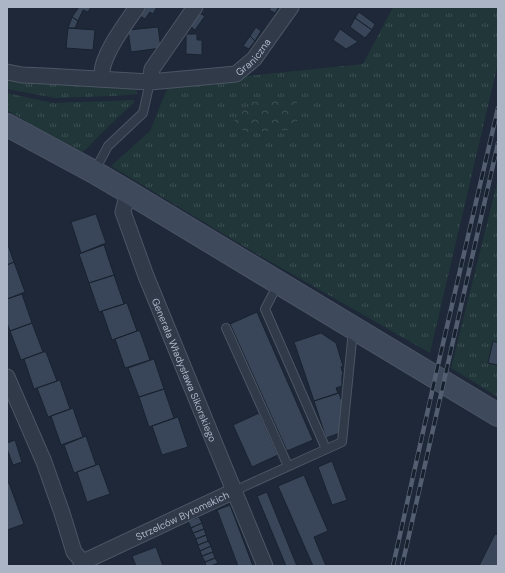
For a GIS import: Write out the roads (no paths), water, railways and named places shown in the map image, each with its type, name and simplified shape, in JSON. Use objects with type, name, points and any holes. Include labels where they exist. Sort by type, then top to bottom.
[{"type":"street","points":[[101,79],[103,66],[108,54],[121,30],[137,7]]},
{"type":"street","points":[[150,82],[152,69],[195,7]]},
{"type":"street","name":"Graniczna","points":[[7,72],[22,75],[150,82],[236,74],[254,59],[291,7]]},
{"type":"street","points":[[7,125],[128,192],[498,415]]},
{"type":"street","name":"Generała Władysława Sikorskiego","points":[[128,192],[123,212],[146,276],[234,491]]},
{"type":"street","points":[[7,377],[44,462],[74,552],[82,564]]},
{"type":"street","name":"Strzelców Bytomskich","points":[[82,564],[234,491],[265,566]]},
{"type":"lane","points":[[94,172],[108,146],[142,113],[150,82]]},
{"type":"lane","points":[[279,283],[265,309],[326,449]]},
{"type":"lane","points":[[234,491],[342,442],[354,327]]},
{"type":"lane","points":[[226,328],[288,466]]},
{"type":"railway","points":[[393,566],[498,108]]},
{"type":"railway","points":[[402,566],[498,143]]}]
